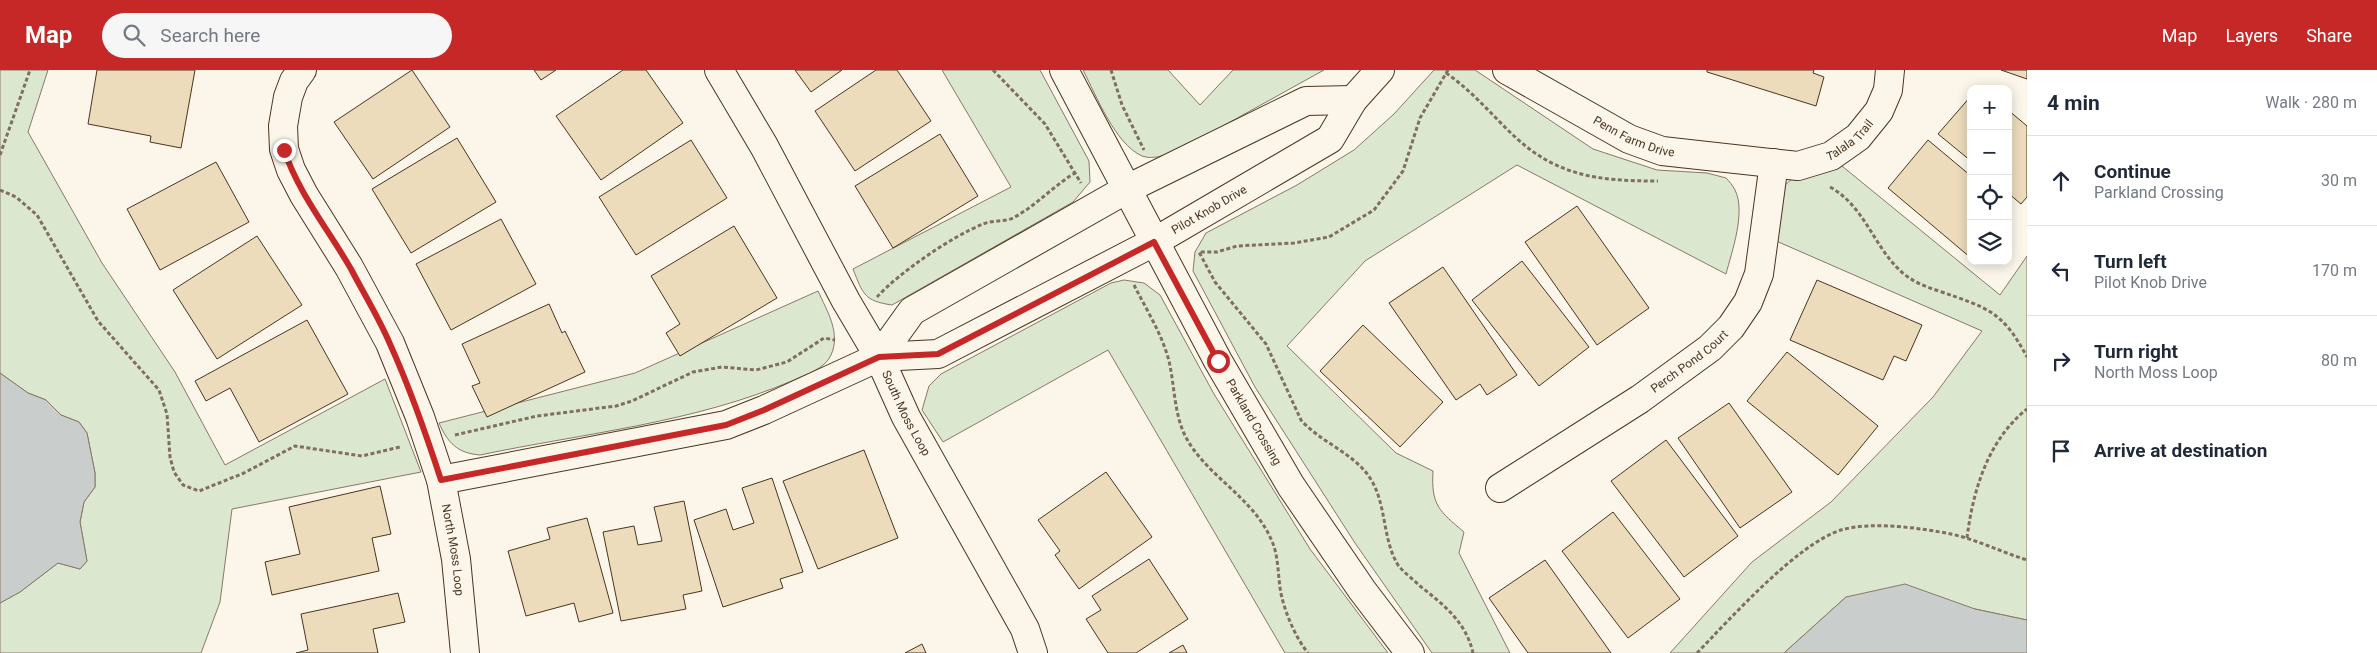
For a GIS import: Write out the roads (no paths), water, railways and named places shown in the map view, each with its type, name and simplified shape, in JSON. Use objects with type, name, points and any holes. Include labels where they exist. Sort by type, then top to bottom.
[{"type":"street","name":"North Moss Loop","points":[[302,70],[294,81],[288,97],[283,126],[284,150],[291,170],[304,195],[349,267],[390,343],[428,441],[441,480],[456,558],[465,653]]},
{"type":"street","name":"South Moss Loop","points":[[719,70],[764,146],[857,320],[879,357],[906,417],[1025,629],[1033,653]]},
{"type":"street","name":"Parkland Crossing","points":[[1064,70],[1218,361],[1291,486],[1362,590],[1410,653]]},
{"type":"street","name":"Pilot Knob Drive","points":[[441,480],[726,425],[764,410],[879,357],[938,354],[1154,242],[1330,139],[1352,100],[1380,70]]},
{"type":"street","name":"Penn Farm Drive","points":[[1507,70],[1628,139],[1662,151],[1774,163]]},
{"type":"street","name":"Talala Trail","points":[[1774,163],[1798,166],[1820,160],[1850,144],[1873,120],[1879,110],[1888,90],[1890,70]]},
{"type":"street","name":"Pilot Knob Drive","points":[[879,357],[912,311],[1127,189],[1306,101],[1352,100]]},
{"type":"street","name":"Perch Pond Court","points":[[1500,488],[1640,399],[1710,348],[1731,327],[1748,302],[1759,274],[1774,163]]}]
